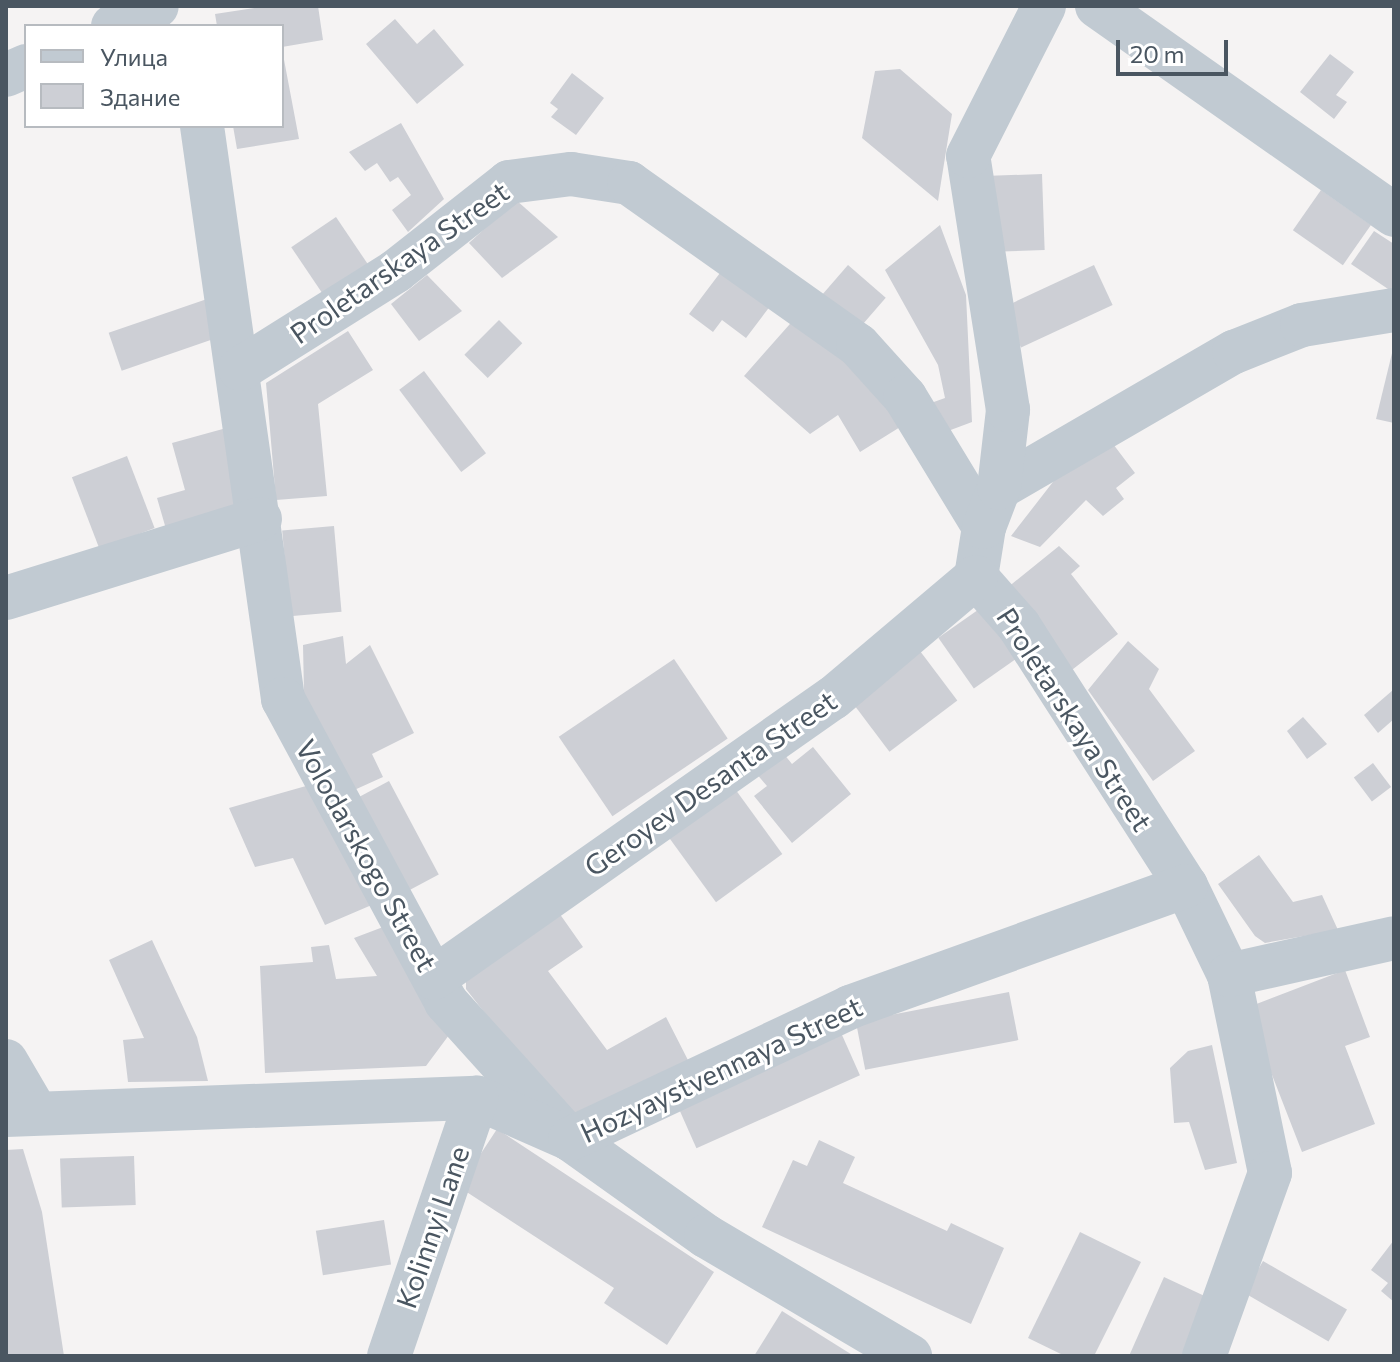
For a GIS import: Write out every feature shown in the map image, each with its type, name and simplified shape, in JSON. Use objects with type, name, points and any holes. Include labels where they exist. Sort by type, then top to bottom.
[{"type":"street","points":[[117,24],[157,6]]},
{"type":"street","points":[[976,577],[992,508],[1008,410],[968,156],[1044,6]]},
{"type":"street","points":[[1097,6],[1394,215]]},
{"type":"street","name":"Volodarskogo Street","points":[[202,128],[240,369],[283,699],[446,1002],[570,1139],[706,1236],[910,1356]]},
{"type":"street","name":"Proletarskaya Street","points":[[240,369],[396,271],[509,182],[571,174],[629,183],[858,345],[905,397],[992,508]]},
{"type":"street","points":[[992,508],[1234,352],[1302,325],[1394,310]]},
{"type":"street","points":[[6,598],[260,519]]},
{"type":"street","name":"Proletarskaya Street","points":[[976,577],[1019,626],[1186,886],[1229,975],[1270,1173],[1204,1356]]},
{"type":"street","name":"Geroyev Desanta Street","points":[[434,978],[833,698],[976,577]]},
{"type":"street","name":"Hozyaystvennaya Street","points":[[15,1101],[477,1098],[570,1139],[850,1007],[1186,886]]},
{"type":"street","points":[[1229,975],[1394,938]]},
{"type":"street","points":[[6,1061],[15,1101]]},
{"type":"street","name":"Kolinnyi Lane","points":[[389,1356],[477,1098]]},
{"type":"building","points":[[267,6],[318,6],[323,40],[284,47],[284,24],[217,24],[215,14]]},
{"type":"building","points":[[395,19],[417,44],[434,29],[464,65],[417,104],[366,44]]},
{"type":"building","points":[[1330,54],[1354,72],[1336,95],[1347,102],[1334,119],[1300,92]]},
{"type":"building","points":[[284,60],[299,139],[237,149],[233,128],[284,128]]},
{"type":"building","points":[[900,69],[952,114],[938,201],[862,138],[875,71]]},
{"type":"building","points":[[572,73],[604,98],[576,135],[551,117],[558,109],[550,103]]},
{"type":"building","points":[[401,123],[444,199],[408,232],[392,210],[411,195],[398,177],[390,182],[377,163],[365,171],[349,152]]},
{"type":"building","points":[[1042,174],[1045,250],[994,252],[991,176]]},
{"type":"building","points":[[1321,190],[1371,225],[1343,265],[1293,230]]},
{"type":"building","points":[[516,200],[558,237],[502,278],[469,243]]},
{"type":"building","points":[[336,217],[370,268],[325,298],[291,247]]},
{"type":"building","points":[[940,225],[966,295],[972,422],[948,431],[931,403],[945,398],[938,365],[885,270]]},
{"type":"building","points":[[1374,231],[1394,244],[1394,293],[1351,264]]},
{"type":"building","points":[[726,265],[774,301],[746,338],[722,320],[713,332],[689,314]]},
{"type":"building","points":[[848,265],[886,298],[860,327],[822,294]]},
{"type":"building","points":[[1094,265],[1113,305],[1021,348],[1002,308]]},
{"type":"building","points":[[427,275],[462,311],[419,341],[391,304]]},
{"type":"building","points":[[207,299],[220,337],[122,371],[109,333]]},
{"type":"building","points":[[797,316],[891,396],[905,424],[860,452],[838,415],[810,434],[744,376]]},
{"type":"building","points":[[499,320],[522,343],[488,378],[464,355]]},
{"type":"building","points":[[348,331],[373,370],[318,404],[327,496],[276,500],[266,383]]},
{"type":"building","points":[[1394,349],[1394,423],[1376,419]]},
{"type":"building","points":[[424,371],[486,453],[461,472],[399,390]]},
{"type":"building","points":[[230,427],[242,508],[166,529],[157,498],[185,490],[172,443]]},
{"type":"building","points":[[1107,436],[1135,473],[1116,488],[1124,499],[1103,516],[1086,500],[1040,547],[1011,536],[1056,478]]},
{"type":"building","points":[[127,456],[155,528],[100,549],[72,477]]},
{"type":"building","points":[[334,526],[341,612],[290,616],[282,531]]},
{"type":"building","points":[[1059,546],[1080,566],[1071,574],[1118,634],[1068,673],[1007,588]]},
{"type":"building","points":[[985,605],[1021,656],[974,688],[938,638]]},
{"type":"building","points":[[343,636],[346,664],[370,645],[414,733],[372,754],[383,777],[352,791],[304,693],[303,645]]},
{"type":"building","points":[[1128,641],[1159,669],[1149,689],[1195,751],[1153,781],[1088,690]]},
{"type":"building","points":[[917,647],[957,701],[889,752],[849,698]]},
{"type":"building","points":[[674,659],[728,739],[612,816],[559,737]]},
{"type":"building","points":[[1393,690],[1394,719],[1378,733],[1364,715]]},
{"type":"building","points":[[1303,717],[1327,744],[1307,759],[1287,731]]},
{"type":"building","points":[[775,743],[792,764],[813,747],[851,794],[792,843],[754,796],[767,786],[749,765]]},
{"type":"building","points":[[1373,763],[1391,787],[1372,801],[1354,777]]},
{"type":"building","points":[[389,781],[439,875],[409,891],[359,797]]},
{"type":"building","points":[[730,782],[782,854],[716,902],[664,830]]},
{"type":"building","points":[[306,786],[374,904],[325,925],[293,858],[255,867],[229,808]]},
{"type":"building","points":[[1259,855],[1293,902],[1322,895],[1338,930],[1265,943],[1255,936],[1218,884]]},
{"type":"building","points":[[557,910],[583,947],[548,971],[607,1050],[666,1017],[691,1066],[568,1119],[466,989],[466,971]]},
{"type":"building","points":[[391,924],[449,1035],[426,1066],[265,1073],[260,966],[313,962],[311,947],[329,945],[336,979],[377,976],[354,938]]},
{"type":"building","points":[[152,940],[197,1037],[208,1081],[128,1082],[123,1040],[144,1038],[109,960]]},
{"type":"building","points":[[1345,970],[1370,1037],[1345,1046],[1375,1124],[1302,1152],[1246,1008]]},
{"type":"building","points":[[1009,992],[1018,1040],[865,1070],[856,1022]]},
{"type":"building","points":[[838,1026],[860,1075],[696,1148],[674,1099]]},
{"type":"building","points":[[1212,1045],[1237,1163],[1205,1170],[1189,1122],[1174,1123],[1170,1068],[1188,1051]]},
{"type":"building","points":[[497,1129],[714,1272],[667,1345],[604,1303],[614,1288],[459,1187]]},
{"type":"building","points":[[819,1140],[855,1157],[843,1183],[947,1231],[951,1223],[1004,1248],[971,1324],[762,1227],[793,1160],[807,1166]]},
{"type":"building","points":[[23,1149],[42,1212],[64,1356],[6,1356],[6,1150]]},
{"type":"building","points":[[134,1156],[136,1205],[62,1208],[60,1159]]},
{"type":"building","points":[[384,1220],[391,1264],[323,1275],[316,1231]]},
{"type":"building","points":[[1080,1232],[1141,1262],[1094,1356],[1065,1356],[1028,1338]]},
{"type":"building","points":[[1394,1240],[1394,1302],[1381,1291],[1388,1283],[1371,1270]]},
{"type":"building","points":[[1263,1261],[1347,1310],[1329,1342],[1244,1293]]},
{"type":"building","points":[[1164,1277],[1211,1299],[1186,1356],[1129,1356]]},
{"type":"building","points":[[782,1311],[854,1356],[754,1356]]}]
